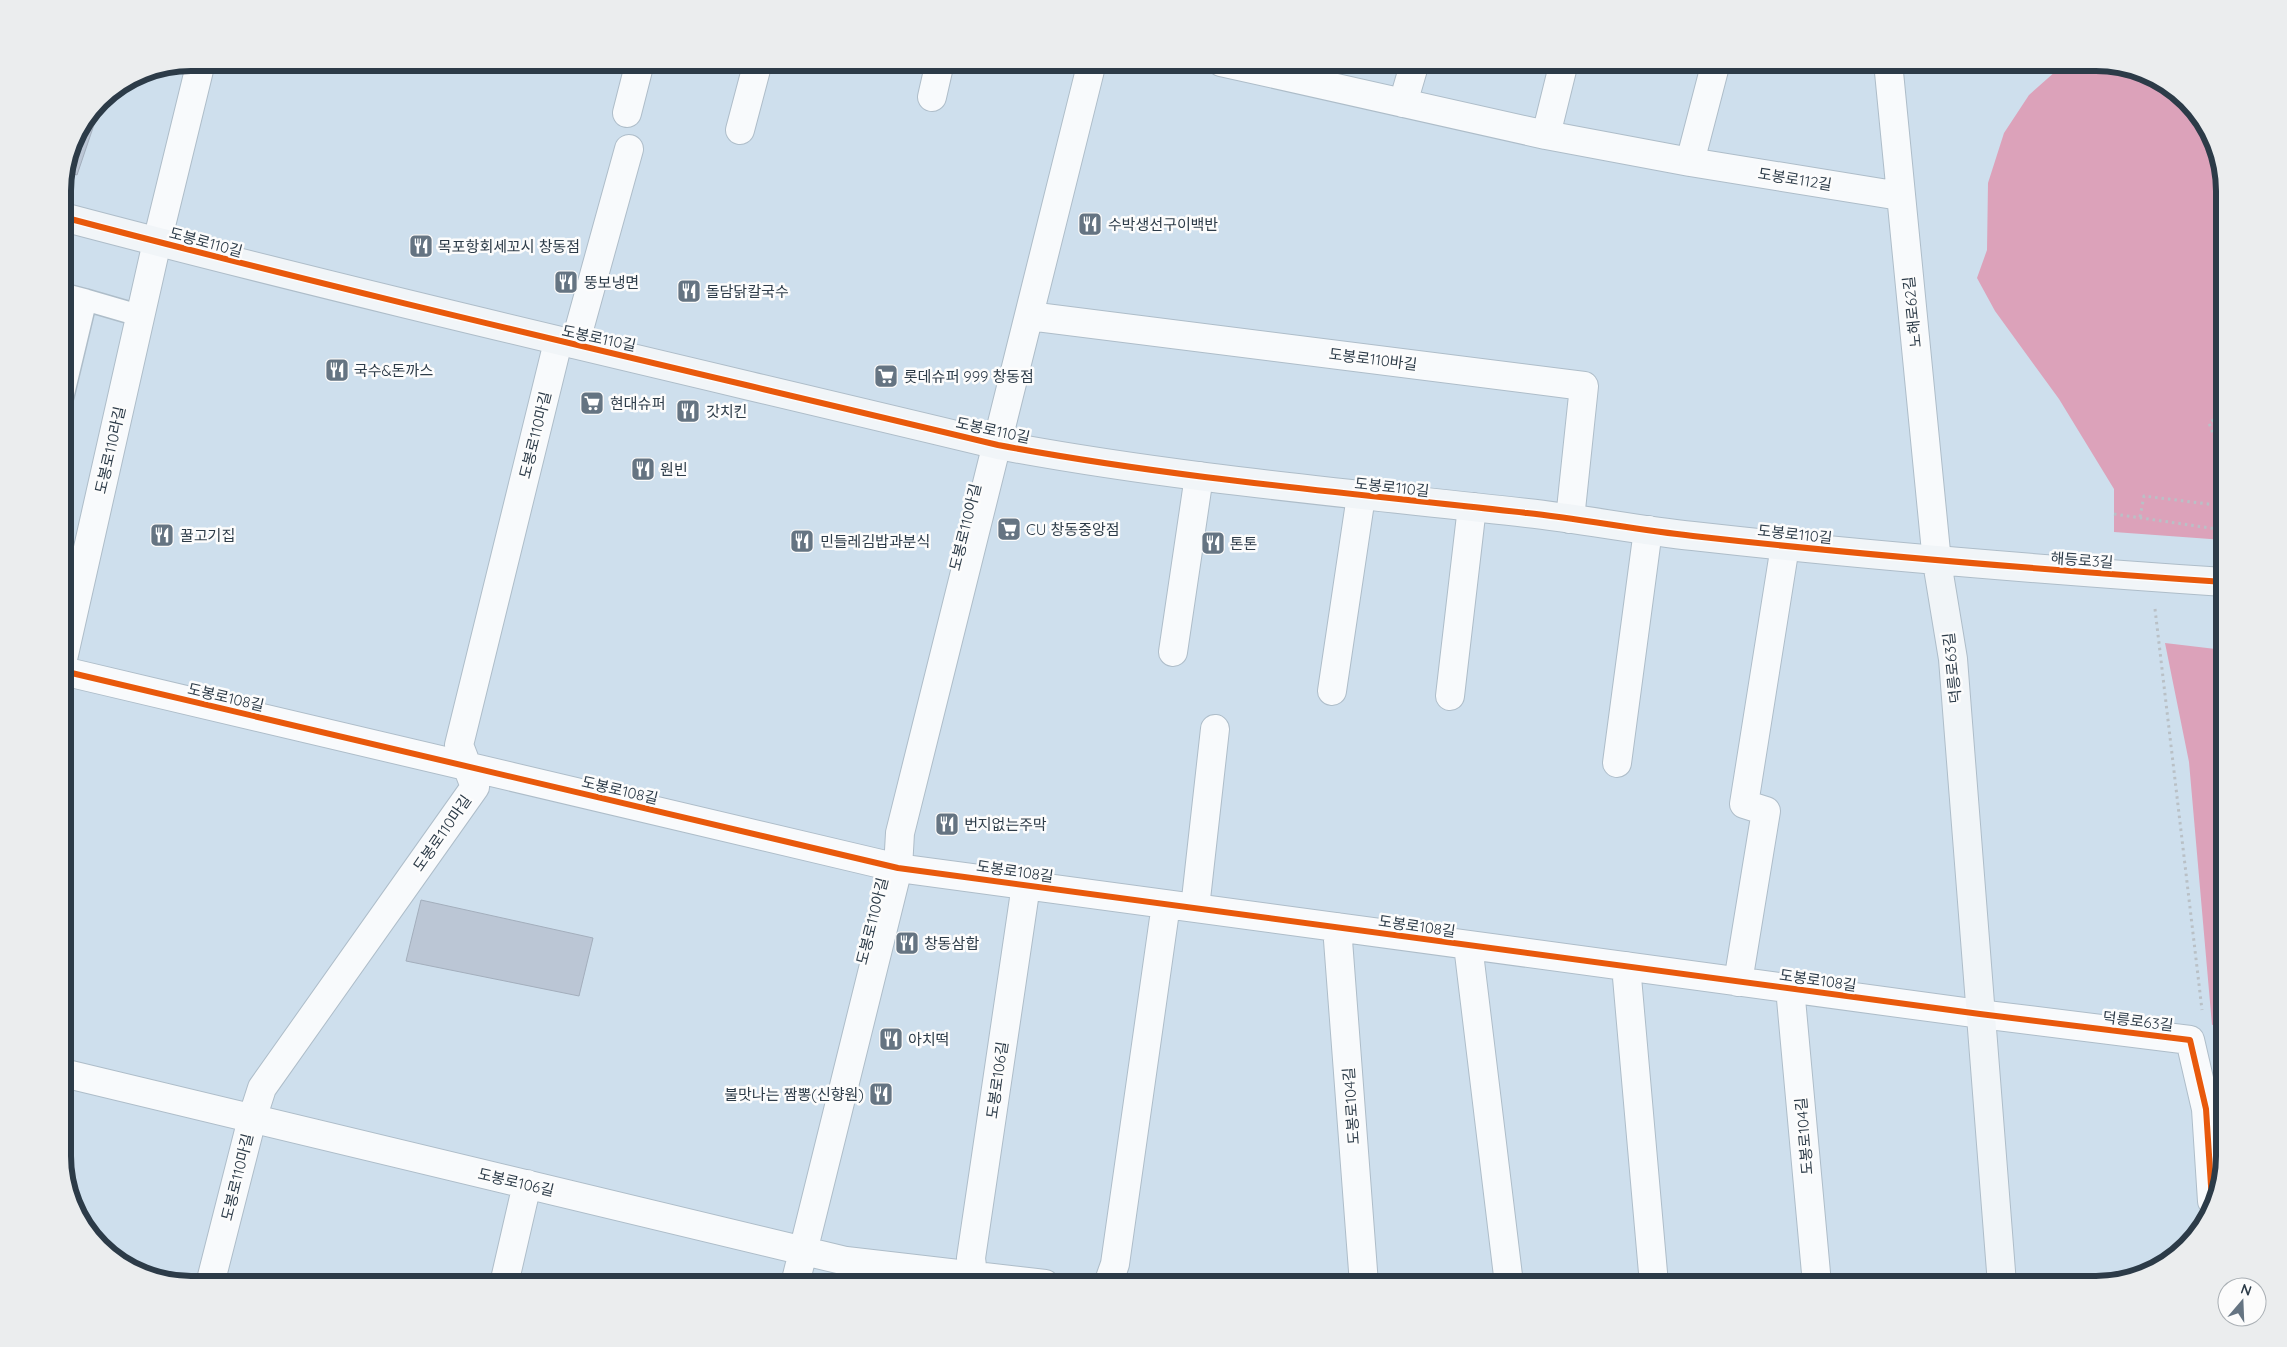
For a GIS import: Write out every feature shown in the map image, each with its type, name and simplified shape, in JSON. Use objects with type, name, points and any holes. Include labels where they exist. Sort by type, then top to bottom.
[{"type":"street","name":"도봉로110길","points":[[157,242],[199,71]]},
{"type":"street","points":[[627,112],[638,71]]},
{"type":"street","points":[[740,130],[756,71]]},
{"type":"street","points":[[932,97],[938,71]]},
{"type":"street","points":[[998,446],[1090,71]]},
{"type":"street","name":"도봉로112길","points":[[1276,71],[1404,103],[1546,135],[1690,162],[1900,196]]},
{"type":"street","points":[[1404,103],[1413,71]]},
{"type":"street","points":[[1546,135],[1562,71]]},
{"type":"street","points":[[1690,162],[1714,71]]},
{"type":"street","name":"노해로62길","points":[[1889,71],[1937,562]]},
{"type":"street","name":"도봉로110마길","points":[[212,1276],[252,1119],[262,1088],[475,787],[459,745],[566,343],[629,149]]},
{"type":"street","name":"도봉로110길","points":[[72,219],[566,343],[998,446],[1065,458],[1199,476],[1361,496],[1472,507],[1785,546],[1937,562]]},
{"type":"street","name":"도봉로110라길","points":[[72,619],[157,242]]},
{"type":"street","name":"도봉로110바길","points":[[1029,316],[1584,386],[1570,519]]},
{"type":"street","name":"도봉로110아길","points":[[796,1276],[898,868],[900,833],[998,446]]},
{"type":"street","points":[[1173,652],[1199,476]]},
{"type":"street","name":"도봉로110길","points":[[1332,691],[1361,496]]},
{"type":"street","points":[[1450,696],[1472,507]]},
{"type":"street","points":[[1617,763],[1648,530]]},
{"type":"street","name":"도봉로110길","points":[[1738,982],[1766,811],[1744,804],[1785,546]]},
{"type":"street","name":"해등로3길","points":[[1937,562],[2215,581]]},
{"type":"street","name":"덕릉로63길","points":[[1937,562],[1953,659],[2001,1276]]},
{"type":"street","name":"도봉로108길","points":[[72,673],[898,868],[1980,1014]]},
{"type":"street","points":[[1196,908],[1214,729]]},
{"type":"street","name":"도봉로106길","points":[[972,1276],[970,1258],[1026,885]]},
{"type":"street","points":[[1110,1276],[1114,1264],[1166,904]]},
{"type":"street","name":"도봉로104길","points":[[1337,927],[1363,1276]]},
{"type":"street","name":"도봉로108길","points":[[1468,945],[1508,1276]]},
{"type":"street","points":[[1626,966],[1653,1276]]},
{"type":"street","name":"도봉로104길","points":[[1790,988],[1816,1276]]},
{"type":"street","name":"덕릉로63길","points":[[1980,1014],[2190,1040],[2206,1110],[2211,1188]]},
{"type":"street","name":"도봉로106길","points":[[72,1075],[846,1261],[946,1276]]},
{"type":"street","points":[[506,1276],[527,1184]]},
{"type":"lane","points":[[72,296],[140,316]]},
{"type":"lane","points":[[72,358],[86,300]]},
{"type":"path","points":[[2215,418],[2209,423],[2215,440]]},
{"type":"path","points":[[2140,518],[2144,496],[2215,505]]},
{"type":"path","points":[[2114,514],[2215,529]]},
{"type":"path","points":[[2152,577],[2203,1017]]},
{"type":"shaded area","points":[[2056,71],[2095,71],[2126,75],[2156,87],[2169,96],[2191,118],[2203,138],[2213,168],[2215,184],[2215,539],[2114,532],[2114,489],[2059,399],[1995,311],[1977,278],[1987,250],[1988,183],[2004,133],[2029,95]]},
{"type":"shaded area","points":[[2165,643],[2215,649],[2216,1024],[2212,1025],[2189,762]]},
{"type":"building","points":[[96,120],[77,175],[73,174],[80,146],[87,131]]},
{"type":"building","points":[[421,900],[593,938],[579,996],[406,961]]},
{"type":"cycle path","points":[[72,219],[296,277],[530,334],[998,445],[1064,457],[1196,476],[1548,515],[1672,534],[1958,562],[2215,581]]},
{"type":"cycle path","points":[[72,673],[898,868],[1980,1014],[2190,1040],[2206,1109],[2211,1188]]},
{"type":"place","name":"수박생선구이백반","points":[[1090,224]]},
{"type":"place","name":"목포항회세꼬시 창동점","points":[[421,246]]},
{"type":"place","name":"뚱보냉면","points":[[566,282]]},
{"type":"place","name":"돌담닭칼국수","points":[[689,291]]},
{"type":"place","name":"국수&돈까스","points":[[337,370]]},
{"type":"place","name":"롯데슈퍼 999 창동점","points":[[886,376]]},
{"type":"place","name":"현대슈퍼","points":[[592,403]]},
{"type":"place","name":"갓치킨","points":[[688,411]]},
{"type":"place","name":"원빈","points":[[643,469]]},
{"type":"place","name":"CU 창동중앙점","points":[[1009,529]]},
{"type":"place","name":"꿀고기집","points":[[162,535]]},
{"type":"place","name":"민들레김밥과분식","points":[[802,541]]},
{"type":"place","name":"톤톤","points":[[1213,543]]},
{"type":"place","name":"번지없는주막","points":[[947,824]]},
{"type":"place","name":"창동삼합","points":[[907,943]]},
{"type":"place","name":"아치떡","points":[[891,1039]]},
{"type":"place","name":"불맛나는 짬뽕(신향원)","points":[[881,1094]]}]
